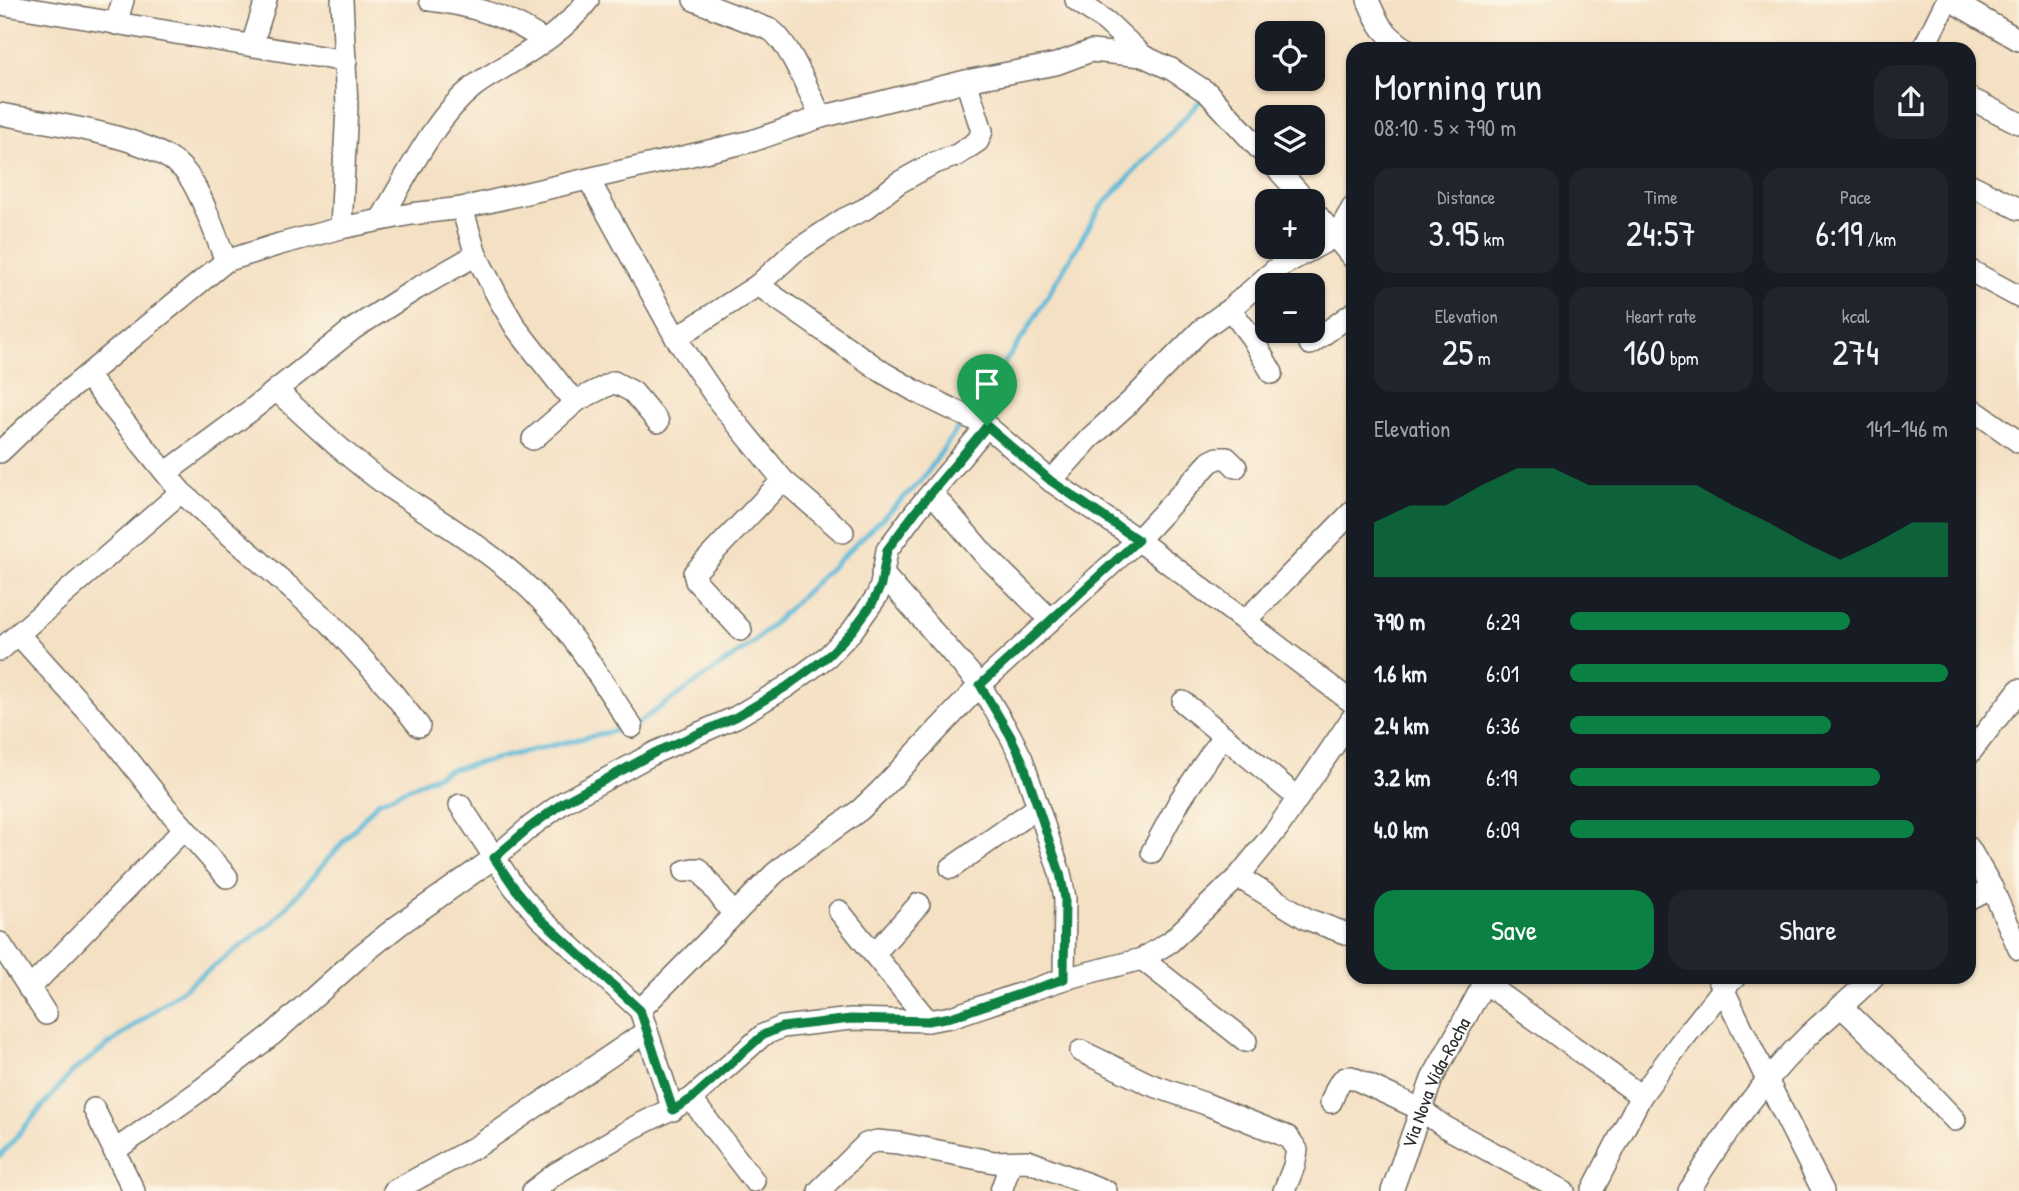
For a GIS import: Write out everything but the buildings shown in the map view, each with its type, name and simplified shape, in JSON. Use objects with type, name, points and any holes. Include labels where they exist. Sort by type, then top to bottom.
[{"type":"street","points":[[116,24],[123,0]]},
{"type":"street","points":[[252,45],[266,0]]},
{"type":"street","points":[[341,228],[347,106],[342,0]]},
{"type":"street","points":[[430,0],[493,13],[524,27],[544,41]]},
{"type":"street","points":[[381,219],[439,124],[456,103],[474,86],[558,31],[588,0]]},
{"type":"street","points":[[694,0],[776,34],[786,46],[821,117]]},
{"type":"street","points":[[1076,0],[1107,22],[1143,56],[1171,69],[1208,93],[1255,144]]},
{"type":"street","points":[[1368,0],[1377,24],[1397,42]]},
{"type":"street","points":[[1927,42],[1949,0],[2019,40]]},
{"type":"street","points":[[0,4],[345,61]]},
{"type":"street","points":[[0,452],[43,411],[226,261],[341,228],[381,219],[462,208],[752,141],[821,117],[967,81],[1056,64],[1091,51],[1143,56]]},
{"type":"street","points":[[676,338],[758,285],[794,252],[844,219],[865,209],[898,183],[932,164],[957,155],[978,141],[982,131],[967,81]]},
{"type":"street","points":[[1976,101],[2019,123]]},
{"type":"street","points":[[0,114],[99,133],[135,142],[166,155],[183,169],[194,184],[226,261]]},
{"type":"street","points":[[1283,175],[1295,189]]},
{"type":"street","points":[[589,180],[676,338],[720,403],[783,481],[843,532]]},
{"type":"street","points":[[1976,188],[2019,209]]},
{"type":"street","points":[[462,208],[476,255],[516,328],[566,392],[578,400]]},
{"type":"street","points":[[1051,481],[1090,438],[1201,330],[1277,268],[1336,236],[1346,219]]},
{"type":"street","points":[[1325,224],[1346,249]]},
{"type":"street","points":[[167,472],[353,329],[476,255]]},
{"type":"street","points":[[1976,274],[2019,297]]},
{"type":"street","points":[[758,285],[884,373],[987,426],[1051,481],[1138,540],[1346,698]]},
{"type":"street","points":[[1230,309],[1252,338],[1272,373]]},
{"type":"street","points":[[1310,344],[1346,318]]},
{"type":"street","points":[[87,376],[181,492],[329,622],[366,660],[419,726]]},
{"type":"street","points":[[533,439],[578,400],[614,383],[633,392],[658,422]]},
{"type":"street","points":[[276,390],[353,459],[457,531],[531,590],[581,648],[632,727]]},
{"type":"street","points":[[1976,412],[2019,442]]},
{"type":"street","points":[[114,1151],[274,1034],[360,956],[494,858],[564,802],[656,752],[736,717],[794,682],[828,656],[852,631],[877,596],[887,550],[987,426]]},
{"type":"street","points":[[640,1010],[792,859],[860,810],[881,790],[980,685],[1138,540],[1210,462],[1227,458],[1236,467]]},
{"type":"street","points":[[741,630],[696,581],[694,573],[783,481]]},
{"type":"street","points":[[0,650],[181,492]]},
{"type":"street","points":[[932,493],[984,554],[1051,620]]},
{"type":"street","points":[[1246,620],[1346,518]]},
{"type":"street","points":[[882,573],[980,685],[1022,760],[1060,873],[1065,898],[1064,979]]},
{"type":"street","points":[[19,635],[228,877]]},
{"type":"street","points":[[1976,745],[2019,690]]},
{"type":"street","points":[[1183,702],[1298,798]]},
{"type":"street","points":[[533,1191],[589,1154],[682,1104],[763,1035],[782,1027],[851,1019],[928,1021],[951,1017],[1064,979],[1142,959],[1170,942],[1238,877],[1277,829],[1346,727]]},
{"type":"street","points":[[1152,852],[1180,800],[1223,736]]},
{"type":"street","points":[[460,805],[514,887],[540,918],[640,1010],[647,1031],[682,1104],[754,1181]]},
{"type":"street","points":[[951,868],[1038,807]]},
{"type":"street","points":[[29,989],[184,828]]},
{"type":"street","points":[[1976,860],[1992,888],[2019,949]]},
{"type":"street","points":[[685,872],[699,869],[734,915]]},
{"type":"street","points":[[1238,877],[1307,919],[1346,933]]},
{"type":"street","points":[[1976,896],[1992,888]]},
{"type":"street","points":[[874,954],[919,904]]},
{"type":"street","points":[[839,911],[928,1021]]},
{"type":"street","points":[[0,943],[46,1014]]},
{"type":"street","points":[[1142,959],[1246,1041]]},
{"type":"street","name":"Via Nova Vida-Rocha","points":[[1392,1191],[1420,1109],[1443,1055],[1483,984]]},
{"type":"street","points":[[1493,984],[1641,1096]]},
{"type":"street","points":[[1591,1191],[1641,1096],[1724,984]]},
{"type":"street","points":[[1727,984],[1767,1080],[1824,1191]]},
{"type":"street","points":[[1689,1191],[1727,1132],[1767,1080],[1806,1038],[1865,984]]},
{"type":"street","points":[[1841,1006],[1955,1121]]},
{"type":"street","points":[[394,1191],[430,1182],[478,1145],[647,1031]]},
{"type":"street","points":[[1081,1051],[1149,1084],[1287,1137],[1297,1150],[1284,1191]]},
{"type":"street","points":[[1331,1102],[1340,1080],[1351,1077],[1420,1109],[1445,1126],[1564,1191]]},
{"type":"street","points":[[94,1109],[134,1191]]},
{"type":"street","points":[[819,1191],[866,1144],[877,1142],[898,1143],[994,1162],[1028,1161],[1106,1191]]},
{"type":"street","points":[[1001,1191],[1011,1162]]},
{"type":"waterway","points":[[970,411],[1025,334],[1100,208],[1203,98]]},
{"type":"waterway","points":[[635,725],[753,643],[921,481],[964,419]]},
{"type":"waterway","points":[[0,1156],[72,1072],[273,922],[378,802],[448,770],[626,728]]},
{"type":"route","points":[[987,426],[1051,481],[1138,540],[980,685],[1022,760],[1060,873],[1065,898],[1064,979],[984,1007],[928,1021],[851,1019],[782,1027],[763,1035],[691,1099],[673,1110],[640,1010],[540,918],[494,858],[564,802],[656,752],[736,717],[786,687],[828,656],[852,631],[877,596],[887,550],[987,426]]}]
